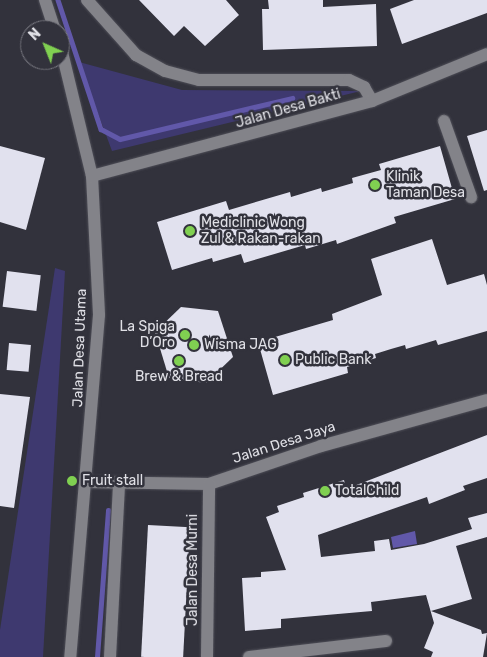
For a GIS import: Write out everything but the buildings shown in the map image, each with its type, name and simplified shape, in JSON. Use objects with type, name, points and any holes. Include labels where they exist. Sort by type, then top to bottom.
[{"type":"street","points":[[45,0],[52,20]]},
{"type":"street","points":[[87,0],[136,55],[165,71],[199,80],[349,80],[364,87],[372,101]]},
{"type":"street","name":"Jalan Desa Bakti","points":[[92,176],[372,101],[487,54]]},
{"type":"street","name":"Jalan Desa Utama","points":[[66,70],[92,176],[99,315],[87,482],[70,657]]},
{"type":"street","points":[[444,121],[471,197]]},
{"type":"street","name":"Jalan Desa Jaya","points":[[87,482],[209,484],[321,446],[487,400]]},
{"type":"street","points":[[110,657],[119,482]]},
{"type":"street","name":"Jalan Desa Murni","points":[[207,657],[209,484]]},
{"type":"street","points":[[249,657],[386,641]]},
{"type":"shaded area","points":[[79,62],[182,90],[361,91],[112,151]]},
{"type":"shaded area","points":[[55,268],[65,271],[43,657],[0,657],[0,630]]},
{"type":"shaded area","points":[[415,531],[417,544],[393,548],[391,537]]},
{"type":"waterway","points":[[58,0],[101,129],[120,139],[292,98]]},
{"type":"waterway","points":[[97,657],[108,510]]},
{"type":"place","name":"Klinik Taman Desa","points":[[375,185]]},
{"type":"place","name":"Mediclinic Wong Zul & Rakan-rakan","points":[[190,231]]},
{"type":"place","name":"La Spiga D’Oro","points":[[185,335]]},
{"type":"place","name":"Wisma JAG","points":[[194,345]]},
{"type":"place","name":"Public Bank","points":[[285,360]]},
{"type":"place","name":"Brew & Bread","points":[[179,361]]},
{"type":"place","name":"Fruit stall","points":[[72,481]]},
{"type":"place","name":"TotalChild","points":[[325,491]]}]
